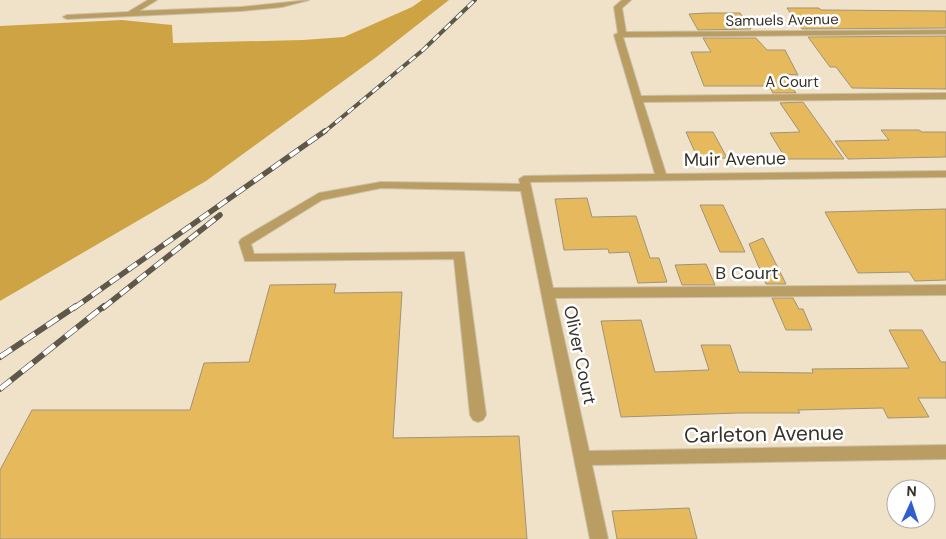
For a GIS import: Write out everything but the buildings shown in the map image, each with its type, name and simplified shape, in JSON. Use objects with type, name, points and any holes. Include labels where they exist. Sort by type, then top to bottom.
[{"type":"street","points":[[130,13],[153,0]]},
{"type":"street","points":[[67,17],[241,9],[282,5],[305,0]]},
{"type":"street","points":[[627,0],[618,7],[620,35],[662,178]]},
{"type":"street","name":"Samuels Avenue","points":[[620,35],[946,32]]},
{"type":"street","name":"A Court","points":[[638,99],[946,96]]},
{"type":"street","name":"Muir Avenue","points":[[478,415],[460,255],[249,258],[245,242],[319,197],[381,185],[525,184],[662,178],[946,174]]},
{"type":"street","name":"Oliver Court","points":[[525,184],[600,539]]},
{"type":"street","name":"B Court","points":[[548,293],[946,290]]},
{"type":"street","name":"Carleton Avenue","points":[[583,458],[946,452]]},
{"type":"shaded area","points":[[422,0],[449,0],[375,58],[206,181],[0,301],[0,26],[122,20],[172,25],[173,43],[303,40],[344,37],[412,7]]},
{"type":"railway","points":[[323,133],[423,50],[475,0]]},
{"type":"railway","points":[[74,308],[325,131]]},
{"type":"railway","points":[[103,308],[220,215]]},
{"type":"railway","points":[[0,357],[76,306]]},
{"type":"railway","points":[[0,389],[104,306]]}]
